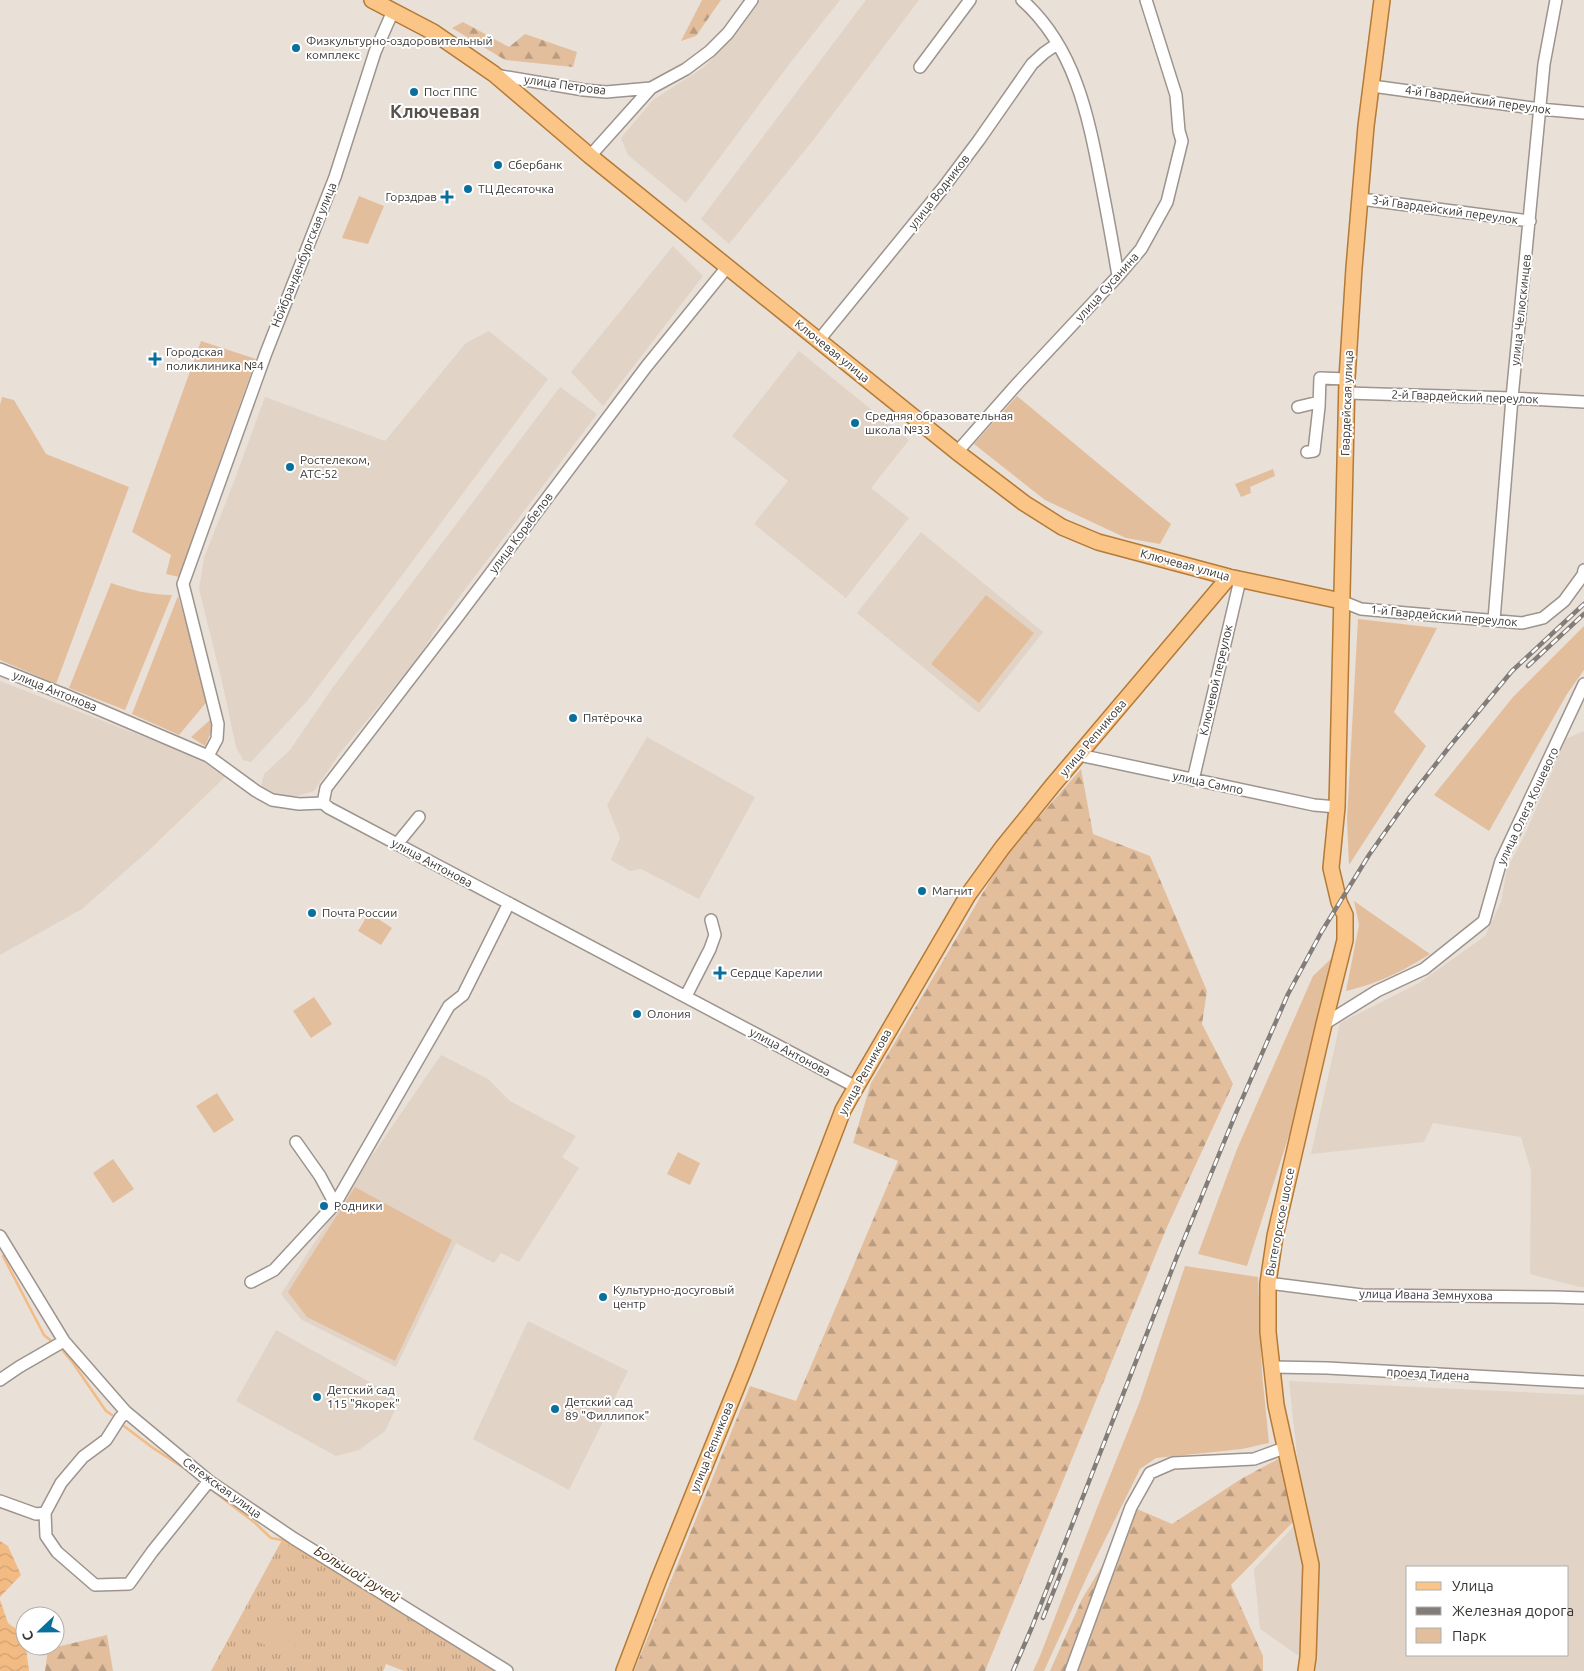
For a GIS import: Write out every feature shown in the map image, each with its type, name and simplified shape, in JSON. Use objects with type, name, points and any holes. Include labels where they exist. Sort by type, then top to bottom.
[{"type":"main road","name":"Ключевая улица","points":[[372,0],[433,32],[494,74],[590,156],[957,452],[1024,503],[1062,528],[1098,542],[1234,578],[1341,601]]},
{"type":"main road","name":"Гвардейская улица","points":[[1337,808],[1346,386],[1354,268],[1382,0]]},
{"type":"main road","name":"улица Репникова","points":[[624,1671],[744,1369],[843,1110],[856,1086],[968,895],[1002,848],[1079,755],[1234,578]]},
{"type":"main road","name":"Вытегорское шоссе","points":[[1306,1671],[1311,1564],[1287,1447],[1276,1405],[1268,1332],[1268,1283],[1275,1236],[1345,940],[1345,915],[1338,902],[1330,868],[1337,808]]},
{"type":"street","name":"улица Петрова","points":[[494,74],[584,90],[606,92],[651,88],[686,69],[710,51],[728,33],[752,0]]},
{"type":"street","points":[[920,67],[970,0]]},
{"type":"street","points":[[1022,0],[1038,14],[1058,44],[1075,77],[1087,112],[1118,276]]},
{"type":"street","name":"улица Сусанина","points":[[957,452],[1141,249],[1167,202],[1182,141],[1179,131],[1176,95],[1146,0]]},
{"type":"street","name":"улица Челюскинцев","points":[[1494,620],[1512,398],[1544,64],[1556,0]]},
{"type":"street","name":"Нойбранденбургская улица","points":[[208,756],[217,739],[218,724],[183,584],[266,353],[336,177],[374,52],[393,11]]},
{"type":"street","name":"улица Водников","points":[[819,340],[943,188],[1032,64],[1058,44]]},
{"type":"street","name":"4-й Гвардейский переулок","points":[[1372,86],[1584,114]]},
{"type":"street","points":[[590,156],[651,88]]},
{"type":"street","name":"3-й Гвардейский переулок","points":[[1361,199],[1530,221]]},
{"type":"street","name":"улица Корабелов","points":[[323,803],[326,788],[625,394],[728,266]]},
{"type":"street","name":"2-й Гвардейский переулок","points":[[1319,402],[1320,378],[1346,386],[1584,402]]},
{"type":"street","points":[[1298,407],[1319,402],[1314,451],[1307,452]]},
{"type":"street","name":"1-й Гвардейский переулок","points":[[1341,601],[1361,609],[1522,623],[1543,618],[1564,601],[1583,575],[1584,570]]},
{"type":"street","name":"Ключевой переулок","points":[[1193,780],[1234,578]]},
{"type":"street","name":"улица Антонова","points":[[0,669],[100,709],[208,756],[256,791],[272,800],[298,804],[323,803],[329,808],[856,1086]]},
{"type":"street","name":"улица Олега Кошевого","points":[[1324,1024],[1377,991],[1424,969],[1484,921],[1501,861],[1584,684]]},
{"type":"street","name":"улица Сампо","points":[[1079,755],[1314,805],[1337,808]]},
{"type":"street","points":[[397,844],[419,817]]},
{"type":"street","points":[[251,1282],[274,1270],[335,1204],[449,1006],[463,996],[508,903]]},
{"type":"street","points":[[686,996],[710,949],[714,935],[711,920]]},
{"type":"street","points":[[296,1142],[320,1176],[335,1204]]},
{"type":"street","name":"Сегежская улица","points":[[2,1243],[64,1341],[126,1412],[209,1481],[293,1538],[507,1671]]},
{"type":"street","name":"улица Ивана Земнухова","points":[[1268,1283],[1362,1294],[1584,1298]]},
{"type":"street","points":[[0,1380],[64,1341]]},
{"type":"street","name":"проезд Тидена","points":[[1272,1367],[1584,1382]]},
{"type":"street","points":[[126,1412],[106,1440],[83,1457],[61,1483],[45,1513],[46,1536],[57,1552],[95,1584],[128,1584],[209,1481]]},
{"type":"street","points":[[1071,1671],[1131,1507],[1150,1473],[1173,1463],[1254,1459],[1287,1447]]},
{"type":"street","points":[[0,1501],[36,1514],[45,1513]]},
{"type":"shaded area","points":[[760,0],[840,0],[790,63],[686,203],[628,155],[621,138],[653,100],[703,68],[736,34]]},
{"type":"shaded area","points":[[866,0],[919,0],[814,139],[729,244],[701,219]]},
{"type":"shaded area","points":[[673,246],[703,276],[603,406],[571,372]]},
{"type":"shaded area","points":[[489,331],[548,379],[307,701],[251,762],[243,760],[236,747],[199,589],[204,558],[265,397],[385,441],[466,343]]},
{"type":"shaded area","points":[[799,351],[909,440],[871,488],[909,518],[846,598],[754,524],[788,481],[732,436]]},
{"type":"shaded area","points":[[560,387],[597,414],[442,620],[418,658],[340,753],[314,791],[297,796],[282,796],[261,788],[264,774],[290,750],[333,687]]},
{"type":"shaded area","points":[[921,532],[1043,632],[979,713],[857,613]]},
{"type":"shaded area","points":[[0,681],[196,757],[225,777],[147,852],[82,909],[0,955]]},
{"type":"shaded area","points":[[1584,731],[1584,1287],[1580,1287],[1530,1274],[1531,1171],[1521,1137],[1433,1123],[1424,1142],[1311,1154],[1340,1023],[1419,983],[1485,936],[1501,902],[1507,869],[1526,832],[1566,739]]},
{"type":"shaded area","points":[[647,737],[755,797],[699,899],[641,869],[630,871],[611,860],[620,838],[607,805]]},
{"type":"shaded area","points":[[441,1055],[488,1079],[510,1101],[576,1136],[562,1157],[579,1168],[519,1262],[501,1253],[494,1263],[456,1243],[396,1367],[302,1320],[281,1294],[354,1182]]},
{"type":"shaded area","points":[[528,1321],[628,1371],[569,1490],[473,1439]]},
{"type":"shaded area","points":[[276,1330],[400,1399],[385,1431],[359,1450],[336,1456],[236,1401]]},
{"type":"shaded area","points":[[1289,1381],[1584,1395],[1584,1671],[1310,1671],[1298,1662],[1299,1656],[1260,1629],[1254,1569],[1294,1526],[1304,1561],[1300,1642],[1307,1582],[1306,1538]]},
{"type":"green space","points":[[702,0],[721,0],[696,36],[681,41]]},
{"type":"green space","points":[[463,22],[509,47],[525,34],[577,52],[573,67],[505,60],[452,28]]},
{"type":"green space","points":[[359,196],[384,206],[368,244],[342,238]]},
{"type":"green space","points":[[201,341],[256,359],[179,577],[166,574],[171,555],[132,532]]},
{"type":"green space","points":[[1017,396],[1171,524],[1160,544],[1126,538],[1045,500],[974,444]]},
{"type":"green space","points":[[2,397],[14,400],[46,454],[129,487],[56,684],[0,660],[0,405]]},
{"type":"green space","points":[[1273,469],[1275,476],[1250,487],[1251,493],[1241,497],[1235,484]]},
{"type":"green space","points":[[111,583],[141,592],[172,595],[125,710],[69,688]]},
{"type":"green space","points":[[986,595],[1034,633],[979,703],[931,664]]},
{"type":"green space","points":[[178,596],[209,699],[179,735],[132,714]]},
{"type":"green space","points":[[1358,619],[1437,628],[1394,712],[1426,746],[1349,865],[1347,819]]},
{"type":"green space","points":[[1584,626],[1584,670],[1567,694],[1489,831],[1434,795],[1513,697]]},
{"type":"green space","points":[[211,719],[213,728],[205,746],[191,737]]},
{"type":"green space","points":[[1081,769],[1093,834],[1150,856],[1207,991],[1202,1024],[1233,1084],[1167,1227],[985,1671],[634,1671],[750,1386],[796,1401],[898,1161],[853,1143],[871,1083],[1004,857]]},
{"type":"green space","points":[[1354,901],[1430,954],[1390,976],[1346,991],[1359,925]]},
{"type":"green space","points":[[369,913],[392,928],[381,945],[358,931]]},
{"type":"green space","points":[[1335,955],[1291,1129],[1247,1266],[1198,1254],[1237,1149],[1313,976]]},
{"type":"green space","points":[[314,997],[332,1024],[311,1038],[293,1011]]},
{"type":"green space","points":[[217,1093],[234,1120],[214,1133],[196,1106]]},
{"type":"green space","points":[[678,1152],[700,1163],[690,1185],[667,1174]]},
{"type":"green space","points":[[113,1159],[134,1189],[113,1203],[93,1173]]},
{"type":"green space","points":[[355,1187],[452,1240],[395,1361],[307,1317],[288,1292]]},
{"type":"green space","points":[[1185,1266],[1258,1277],[1262,1373],[1269,1443],[1242,1449],[1156,1458],[1140,1469],[1090,1570],[1044,1671],[1033,1671],[1140,1401]]},
{"type":"green space","points":[[1280,1458],[1293,1522],[1231,1585],[1263,1656],[1263,1671],[1050,1671],[1082,1599],[1137,1509],[1172,1524],[1241,1479]]},
{"type":"green space","points":[[282,1540],[498,1671],[404,1671],[386,1664],[383,1671],[211,1671]]},
{"type":"green space","points":[[268,1622],[298,1638],[289,1657],[259,1642]]},
{"type":"green space","points":[[107,1635],[113,1671],[45,1671],[47,1656],[65,1656],[65,1645]]},
{"type":"water","points":[[0,1541],[8,1546],[21,1575],[0,1597]]},
{"type":"water","points":[[0,1600],[8,1623],[15,1628],[15,1656],[27,1656],[29,1671],[0,1671]]},
{"type":"waterway","points":[[3,1256],[44,1335],[50,1340]]},
{"type":"waterway","points":[[63,1351],[106,1411],[112,1415]]},
{"type":"waterway","points":[[124,1426],[193,1474]]},
{"type":"waterway","name":"Большой ручей","points":[[213,1491],[254,1522],[271,1538],[282,1540],[447,1640]]},
{"type":"railway","points":[[1013,1671],[1178,1254],[1236,1113],[1288,994],[1322,931],[1369,855],[1407,801],[1512,671],[1584,604]]},
{"type":"railway","points":[[1528,666],[1584,614]]},
{"type":"railway","points":[[1043,1618],[1066,1560]]},
{"type":"place","name":"Физкультурно-оздоровительный комплекс","points":[[296,48]]},
{"type":"place","name":"Пост ППС","points":[[414,92]]},
{"type":"place","name":"Сбербанк","points":[[498,165]]},
{"type":"place","name":"ТЦ Десяточка","points":[[468,189]]},
{"type":"place","name":"Горздрав","points":[[447,197]]},
{"type":"place","name":"Городская поликлиника №4","points":[[155,359]]},
{"type":"place","name":"Средняя образовательная школа №33","points":[[855,423]]},
{"type":"place","name":"Ростелеком, АТС-52","points":[[290,467]]},
{"type":"place","name":"Пятёрочка","points":[[573,718]]},
{"type":"place","name":"Магнит","points":[[922,891]]},
{"type":"place","name":"Почта России","points":[[312,913]]},
{"type":"place","name":"Сердце Карелии","points":[[720,973]]},
{"type":"place","name":"Олония","points":[[637,1014]]},
{"type":"place","name":"Родники","points":[[324,1206]]},
{"type":"place","name":"Культурно-досуговый центр","points":[[603,1297]]},
{"type":"place","name":"Детский сад 115 \"Якорек\"","points":[[317,1397]]},
{"type":"place","name":"Детский сад 89 \"Филлипок\"","points":[[555,1409]]},
{"type":"district","name":"Ключевая","points":[[435,112]]}]
